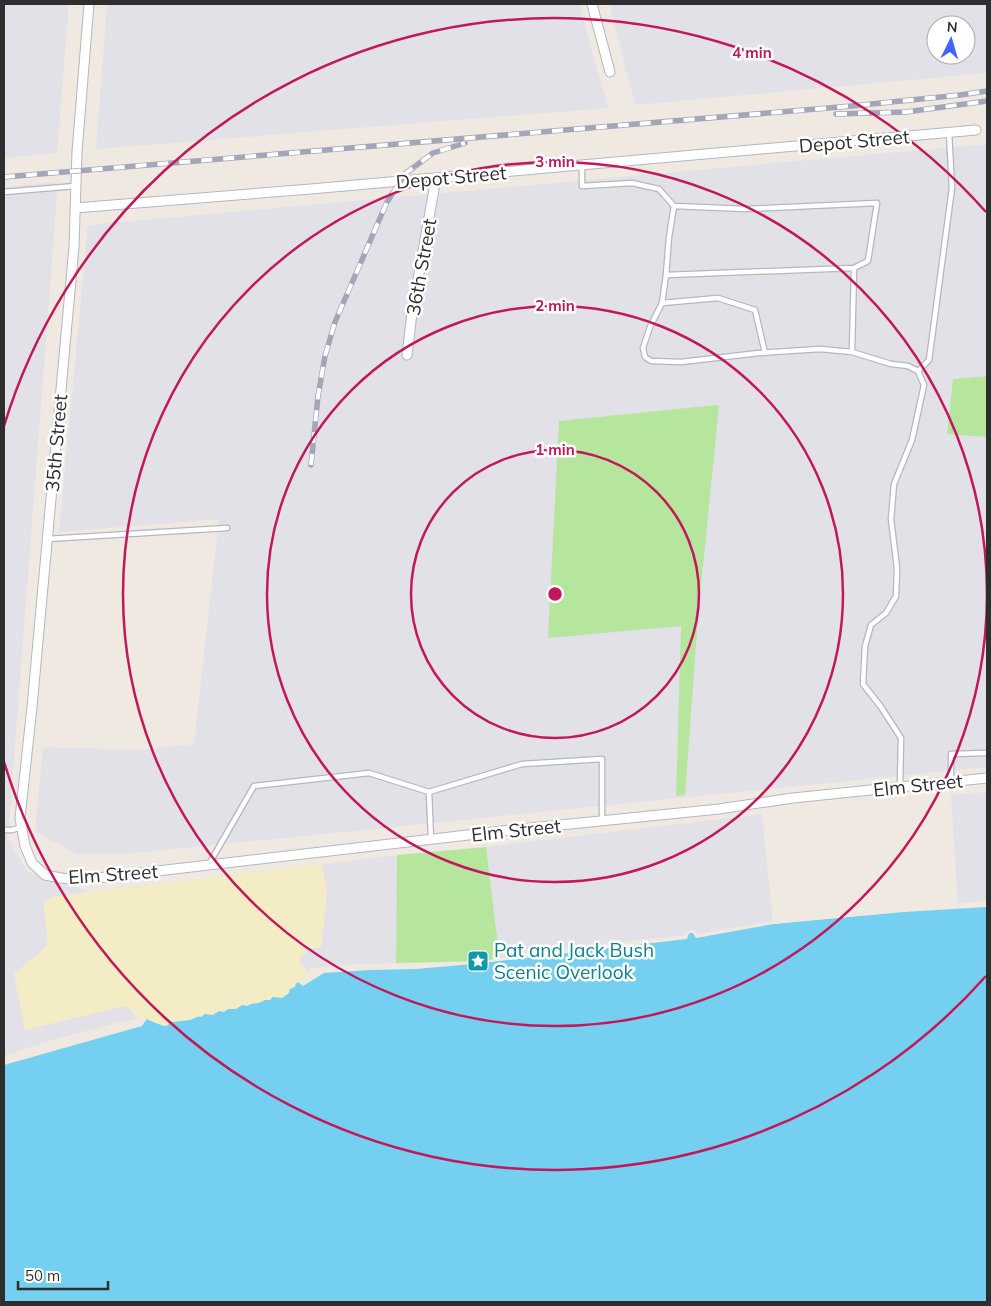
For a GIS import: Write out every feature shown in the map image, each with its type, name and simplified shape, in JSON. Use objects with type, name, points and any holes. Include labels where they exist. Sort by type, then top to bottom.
[{"type":"street","name":"35th Street","points":[[45,875],[32,863],[25,846],[20,818],[74,247],[77,152],[89,4]]},
{"type":"street","points":[[592,4],[610,72]]},
{"type":"street","name":"Depot Street","points":[[75,208],[976,130]]},
{"type":"street","name":"36th Street","points":[[407,355],[412,312],[436,178]]},
{"type":"street","name":"Elm Street","points":[[45,875],[80,880],[432,839],[719,810],[793,798],[987,778]]},
{"type":"lane","points":[[918,371],[929,360],[952,188],[949,132]]},
{"type":"lane","points":[[582,165],[582,186],[632,183],[659,189],[674,206],[746,209],[877,203],[868,261],[854,268],[666,275]]},
{"type":"lane","points":[[4,192],[76,186]]},
{"type":"lane","points":[[674,206],[668,236],[662,303],[650,327],[643,348],[645,357],[651,361],[680,362],[820,349],[852,352],[891,364],[908,366],[918,371],[924,385],[912,440],[894,484],[891,519],[897,568],[896,596],[886,613],[871,625],[865,646],[863,684],[901,738],[900,787]]},
{"type":"lane","points":[[852,352],[854,268]]},
{"type":"lane","points":[[662,303],[718,298],[755,310],[765,353]]},
{"type":"lane","points":[[47,539],[227,528]]},
{"type":"lane","points":[[952,782],[951,754],[987,753]]},
{"type":"lane","points":[[208,865],[254,786],[369,773],[429,792],[522,764],[602,759],[602,821]]},
{"type":"lane","points":[[429,792],[432,839]]},
{"type":"lane","points":[[4,830],[22,827]]},
{"type":"shaded area","points":[[4,4],[69,4],[57,153],[4,158]]},
{"type":"shaded area","points":[[107,4],[579,4],[608,108],[96,149]]},
{"type":"shaded area","points":[[609,4],[987,4],[987,73],[635,105]]},
{"type":"shaded area","points":[[987,144],[987,376],[953,379],[947,434],[987,437],[987,767],[135,853],[76,854],[35,831],[43,747],[137,750],[194,744],[219,519],[59,532],[88,225]]},
{"type":"shaded area","points":[[58,182],[8,838],[28,872],[91,892],[397,855],[396,966],[303,980],[4,1058],[4,187]]},
{"type":"shaded area","points":[[987,792],[987,903],[958,907],[951,795]]},
{"type":"shaded area","points":[[762,814],[773,924],[688,937],[567,950],[500,961],[486,847]]},
{"type":"green space","points":[[987,376],[987,437],[947,434],[953,379]]},
{"type":"green space","points":[[719,406],[699,606],[685,795],[676,796],[681,626],[548,638],[559,421]]},
{"type":"green space","points":[[486,847],[500,961],[470,964],[396,966],[397,855]]},
{"type":"sand","points":[[322,864],[327,893],[321,948],[308,948],[300,958],[300,963],[306,969],[305,977],[282,998],[273,997],[259,1004],[242,1005],[236,1009],[205,1014],[190,1020],[173,1022],[166,1026],[136,1017],[132,1011],[124,1006],[25,1030],[14,974],[48,945],[44,904],[52,897]]},
{"type":"water","points":[[987,903],[987,1302],[4,1302],[4,1058],[117,1025],[147,1019],[166,1026],[173,1022],[190,1020],[205,1014],[213,1015],[219,1011],[224,1012],[228,1009],[236,1009],[242,1005],[247,1006],[270,1000],[273,997],[282,998],[312,970],[482,963],[567,950],[687,937],[689,933],[693,933],[695,936],[773,924]]},
{"type":"pier","points":[[987,900],[987,907],[904,912],[773,924],[696,938],[693,933],[689,933],[687,939],[473,964],[416,969],[324,973],[303,986],[299,983],[312,968],[359,964],[482,961],[567,948],[686,935],[686,932],[694,930],[697,934],[773,921]]},
{"type":"pier","points":[[139,1018],[147,1019],[142,1026],[4,1065],[4,1056],[51,1040]]},
{"type":"railway","points":[[4,177],[852,106],[987,91]]},
{"type":"railway","points":[[836,114],[906,112],[987,101]]},
{"type":"railway","points":[[311,465],[318,396],[325,356],[335,322],[387,202],[406,173],[433,153],[465,143]]},
{"type":"place","name":"Pat and Jack Bush Scenic Overlook","points":[[478,961]]}]
